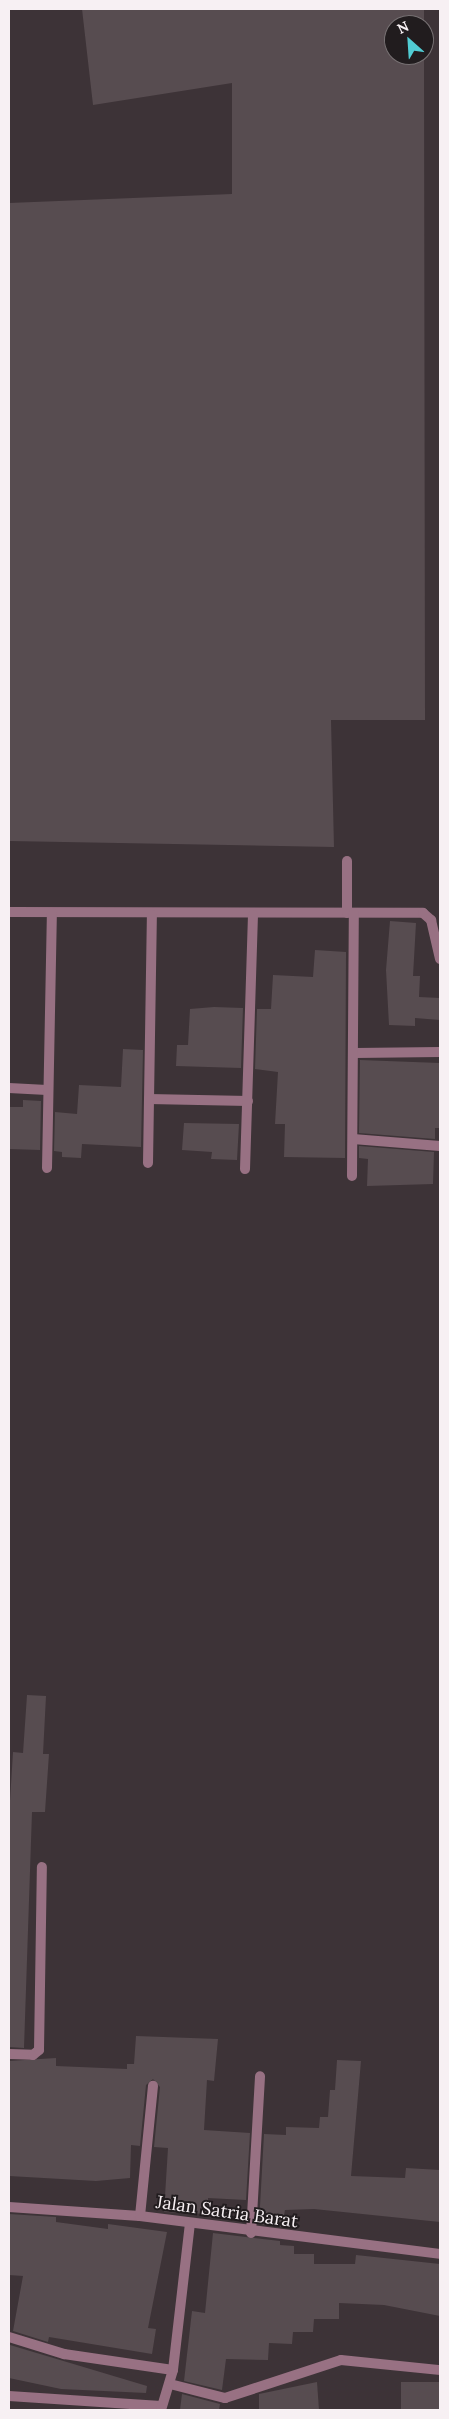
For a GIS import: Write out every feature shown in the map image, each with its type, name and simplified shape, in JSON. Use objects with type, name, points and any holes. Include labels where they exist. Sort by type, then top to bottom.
[{"type":"street","points":[[348,862],[355,1053],[352,1176]]},
{"type":"street","points":[[9,912],[152,915],[350,913],[427,915],[440,958]]},
{"type":"street","points":[[47,1168],[47,1090],[52,913]]},
{"type":"street","points":[[148,1163],[152,915]]},
{"type":"street","points":[[245,1169],[253,915]]},
{"type":"street","points":[[355,1053],[440,1052]]},
{"type":"street","points":[[9,1088],[47,1090]]},
{"type":"street","points":[[149,1099],[248,1100]]},
{"type":"street","points":[[353,1139],[440,1146]]},
{"type":"street","points":[[9,2054],[31,2056],[39,2050],[42,1867]]},
{"type":"street","points":[[251,2233],[260,2076]]},
{"type":"street","points":[[140,2216],[153,2086]]},
{"type":"street","name":"Jalan Satria Barat","points":[[9,2207],[140,2216],[251,2233],[440,2254]]},
{"type":"street","points":[[9,2396],[161,2408],[173,2370],[190,2224]]},
{"type":"street","points":[[9,2337],[64,2354],[173,2370]]},
{"type":"street","points":[[170,2384],[225,2398],[341,2360],[440,2370]]},
{"type":"building","points":[[82,9],[424,9],[424,15],[384,15],[384,65],[424,65],[425,720],[331,720],[334,847],[9,841],[9,203],[232,194],[232,83],[93,105]]},
{"type":"building","points":[[390,921],[416,923],[413,976],[420,976],[419,997],[440,998],[440,1020],[415,1018],[415,1026],[389,1025],[386,970]]},
{"type":"building","points":[[315,950],[346,952],[345,1158],[284,1157],[285,1124],[275,1124],[278,1072],[255,1069],[257,1009],[271,1009],[273,975],[313,977]]},
{"type":"building","points":[[214,1007],[243,1008],[241,1068],[176,1066],[177,1045],[188,1045],[190,1009]]},
{"type":"building","points":[[123,1049],[143,1050],[141,1147],[82,1144],[81,1158],[62,1157],[62,1152],[54,1151],[55,1112],[77,1114],[79,1085],[121,1087]]},
{"type":"building","points":[[360,1060],[440,1063],[440,1128],[435,1128],[435,1139],[359,1133]]},
{"type":"building","points":[[23,1100],[41,1101],[40,1150],[9,1149],[9,1107],[23,1107]]},
{"type":"building","points":[[184,1123],[239,1124],[237,1160],[211,1159],[212,1152],[182,1150]]},
{"type":"building","points":[[359,1146],[434,1152],[433,1184],[367,1186],[368,1159],[359,1158]]},
{"type":"building","points":[[27,1695],[46,1696],[43,1754],[49,1754],[45,1812],[32,1812],[24,2048],[9,2047],[9,1817],[13,1752],[23,1753]]},
{"type":"building","points":[[136,2036],[218,2039],[214,2081],[207,2080],[204,2130],[250,2133],[246,2200],[208,2198],[208,2214],[164,2212],[168,2148],[154,2147],[160,2087],[153,2079],[146,2085],[140,2146],[131,2145],[130,2178],[96,2181],[9,2176],[9,2061],[56,2058],[56,2066],[127,2069],[127,2064],[134,2064]]},
{"type":"building","points":[[337,2060],[361,2061],[351,2176],[405,2178],[406,2168],[440,2170],[440,2222],[314,2209],[285,2210],[282,2227],[259,2224],[264,2134],[286,2135],[286,2127],[319,2128],[320,2117],[328,2117],[330,2090],[335,2090]]},
{"type":"building","points":[[9,2214],[56,2217],[56,2222],[108,2229],[108,2224],[167,2232],[148,2328],[156,2329],[152,2354],[49,2337],[48,2342],[13,2331],[23,2276],[9,2275]]},
{"type":"building","points":[[213,2233],[280,2241],[280,2245],[294,2246],[294,2254],[314,2254],[314,2264],[355,2264],[356,2255],[440,2264],[440,2316],[384,2305],[339,2303],[339,2319],[314,2319],[313,2332],[293,2332],[292,2344],[269,2343],[268,2360],[226,2359],[222,2390],[184,2381],[192,2311],[205,2313]]},
{"type":"building","points":[[10,2345],[147,2386],[146,2393],[61,2389],[9,2378]]},
{"type":"building","points":[[317,2382],[319,2410],[259,2410],[259,2394]]},
{"type":"building","points":[[401,2382],[440,2382],[440,2410],[401,2410]]},
{"type":"building","points":[[182,2394],[220,2404],[219,2410],[180,2410]]}]
